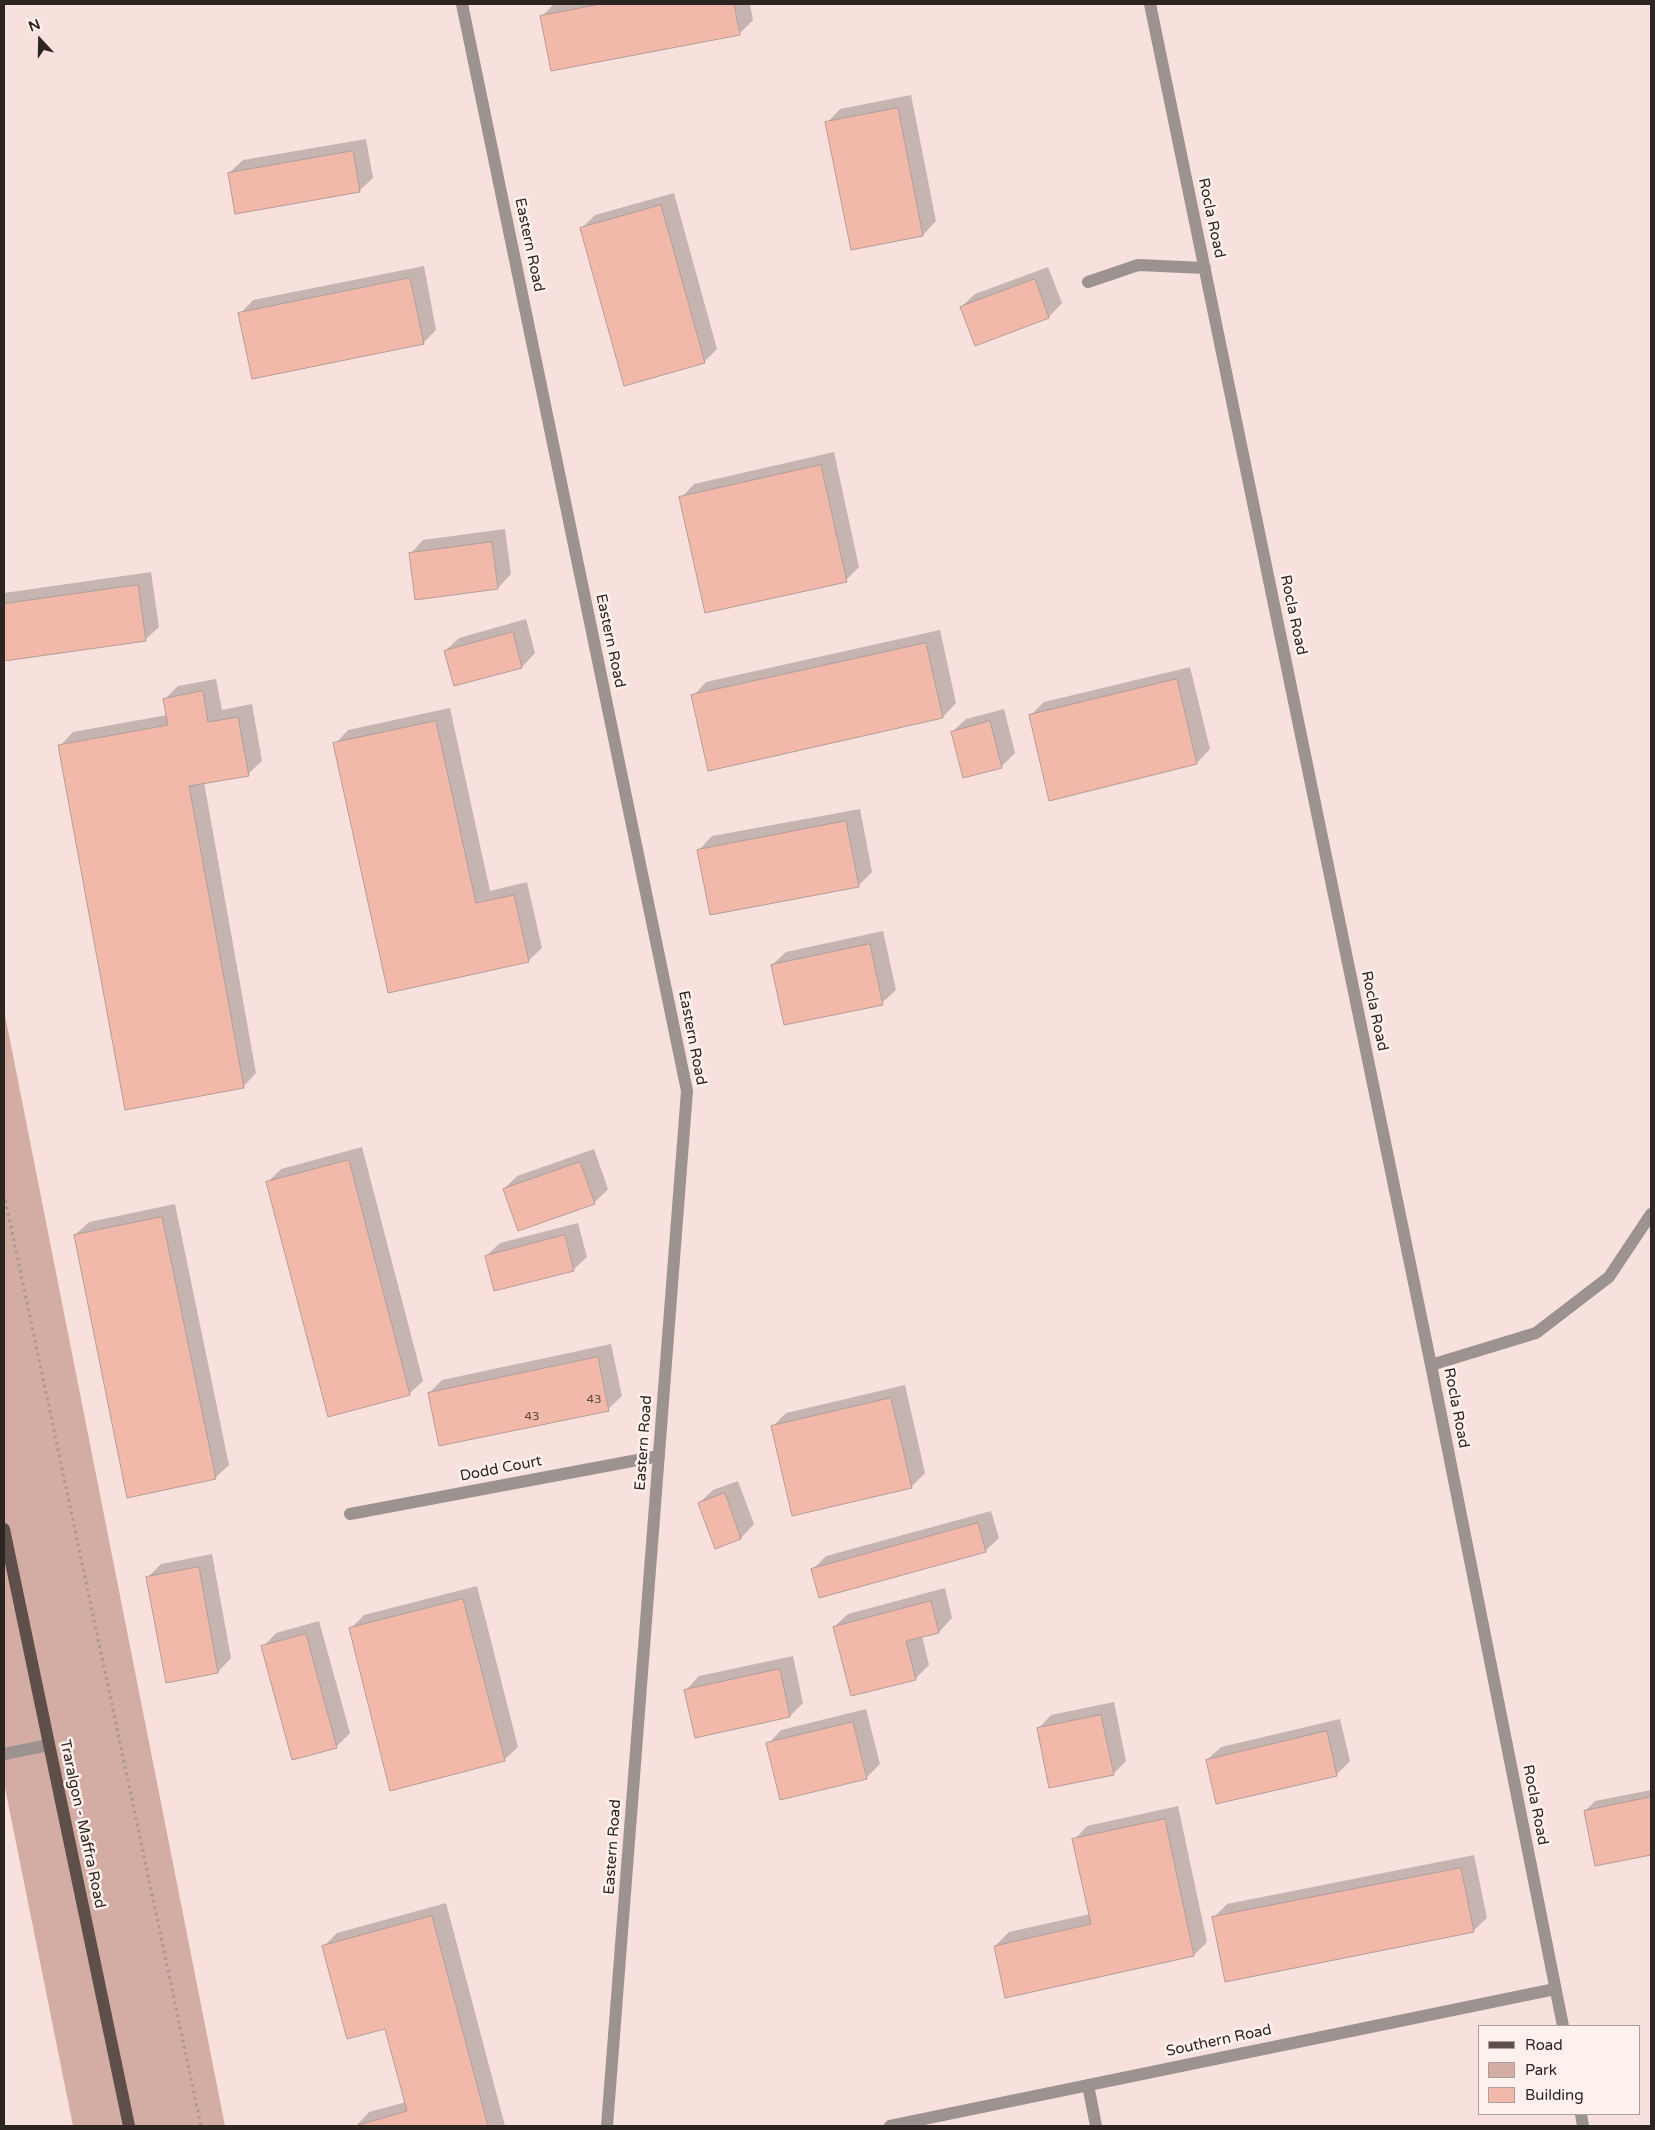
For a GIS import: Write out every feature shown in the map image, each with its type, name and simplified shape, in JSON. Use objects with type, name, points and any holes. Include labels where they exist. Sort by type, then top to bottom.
[{"type":"main road","name":"Traralgon - Maffra Road","points":[[4,1529],[129,2126]]},
{"type":"street","name":"Eastern Road","points":[[462,4],[687,1091],[607,2126]]},
{"type":"street","name":"Rocla Road","points":[[1150,4],[1431,1365],[1563,2025]]},
{"type":"street","points":[[1088,282],[1138,264],[1204,268]]},
{"type":"street","points":[[1431,1365],[1536,1333],[1609,1277],[1651,1214]]},
{"type":"street","name":"Dodd Court","points":[[350,1514],[659,1456]]},
{"type":"street","points":[[4,1754],[49,1744]]},
{"type":"street","name":"Southern Road","points":[[890,2126],[1555,1989]]},
{"type":"street","points":[[1088,2084],[1096,2126]]},
{"type":"path","points":[[4,1194],[201,2126]]},
{"type":"green space","points":[[4,1010],[225,2126],[73,2126],[4,1783]]},
{"type":"building","points":[[601,4],[734,4],[740,35],[551,71],[540,16]]},
{"type":"building","points":[[898,108],[923,236],[851,250],[825,122]]},
{"type":"building","points":[[353,151],[360,192],[235,214],[228,173]]},
{"type":"building","points":[[661,205],[705,363],[624,386],[580,228]]},
{"type":"building","points":[[410,278],[424,344],[252,379],[238,313]]},
{"type":"building","points":[[1035,279],[1049,318],[975,346],[960,307]]},
{"type":"building","points":[[821,465],[847,582],[705,613],[679,497]]},
{"type":"building","points":[[492,542],[498,589],[415,600],[409,553]]},
{"type":"building","points":[[138,585],[146,641],[4,661],[4,604]]},
{"type":"building","points":[[513,632],[522,668],[454,686],[444,651]]},
{"type":"building","points":[[926,643],[943,718],[708,771],[691,695]]},
{"type":"building","points":[[1177,679],[1197,764],[1049,801],[1029,715]]},
{"type":"building","points":[[203,691],[208,722],[238,717],[249,776],[189,786],[244,1088],[125,1110],[58,745],[168,725],[163,699]]},
{"type":"building","points":[[436,721],[476,903],[514,895],[529,962],[388,993],[333,743]]},
{"type":"building","points":[[990,721],[1002,768],[963,778],[951,732]]},
{"type":"building","points":[[846,821],[859,887],[710,915],[697,850]]},
{"type":"building","points":[[870,944],[883,1005],[784,1025],[771,965]]},
{"type":"building","points":[[349,1160],[410,1395],[328,1417],[266,1182]]},
{"type":"building","points":[[580,1162],[595,1204],[518,1231],[503,1189]]},
{"type":"building","points":[[162,1217],[216,1479],[127,1498],[74,1235]]},
{"type":"building","points":[[565,1235],[574,1271],[494,1291],[485,1256]]},
{"type":"building","points":[[598,1357],[609,1411],[439,1446],[428,1393]]},
{"type":"building","points":[[891,1398],[912,1488],[792,1516],[771,1426]]},
{"type":"building","points":[[725,1493],[741,1539],[715,1549],[698,1503]]},
{"type":"building","points":[[978,1523],[986,1552],[819,1598],[811,1569]]},
{"type":"building","points":[[199,1567],[218,1673],[166,1683],[146,1577]]},
{"type":"building","points":[[463,1599],[505,1761],[390,1791],[349,1628]]},
{"type":"building","points":[[931,1601],[939,1633],[906,1641],[916,1680],[851,1696],[833,1627]]},
{"type":"building","points":[[306,1634],[337,1748],[292,1760],[261,1646]]},
{"type":"building","points":[[780,1669],[790,1717],[695,1738],[684,1690]]},
{"type":"building","points":[[1101,1715],[1114,1775],[1049,1788],[1037,1728]]},
{"type":"building","points":[[853,1722],[867,1779],[780,1800],[766,1743]]},
{"type":"building","points":[[1327,1731],[1337,1776],[1216,1804],[1206,1760]]},
{"type":"building","points":[[1651,1797],[1651,1855],[1595,1866],[1584,1811]]},
{"type":"building","points":[[1165,1819],[1194,1956],[1005,1998],[994,1946],[1091,1924],[1072,1839]]},
{"type":"building","points":[[1461,1868],[1474,1932],[1225,1982],[1212,1917]]},
{"type":"building","points":[[432,1916],[488,2126],[355,2126],[407,2111],[385,2029],[347,2039],[322,1946]]}]
